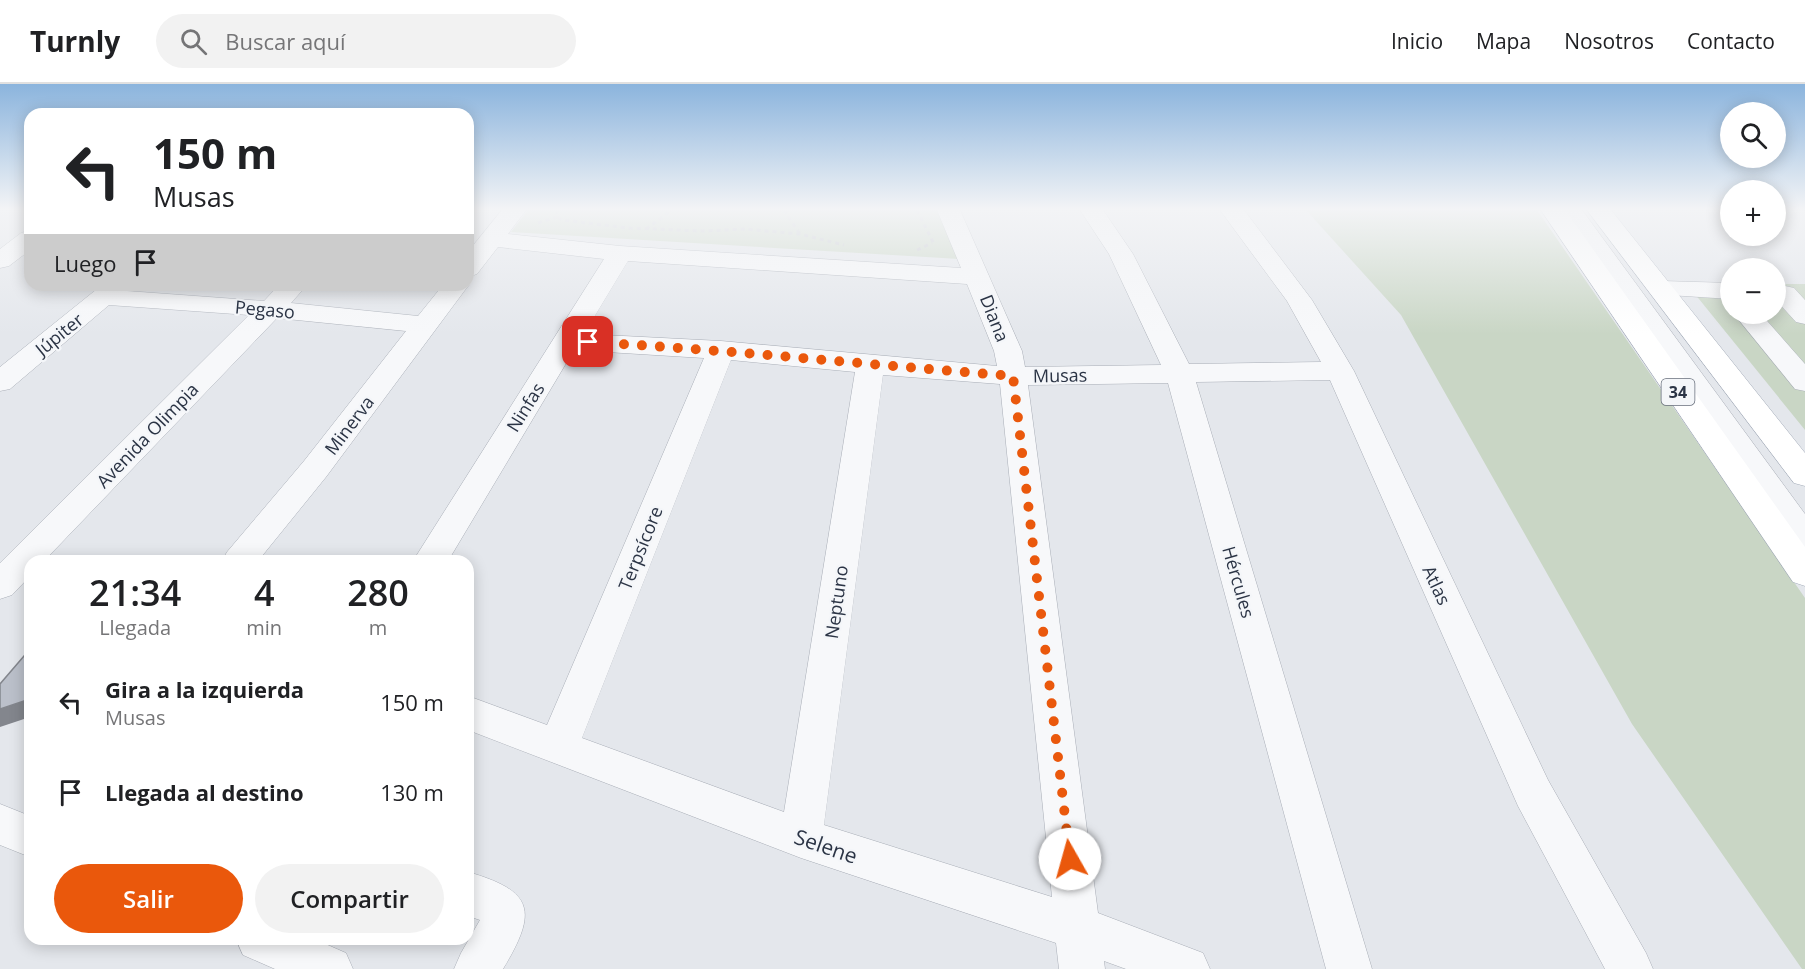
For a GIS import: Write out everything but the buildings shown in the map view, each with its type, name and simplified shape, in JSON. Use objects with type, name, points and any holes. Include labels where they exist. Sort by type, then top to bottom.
[{"type":"main road","name":"34","points":[[1585,251],[1798,527],[1805,573]]},
{"type":"main road","points":[[1632,251],[1805,475]]},
{"type":"street","points":[[604,251],[978,277]]},
{"type":"street","name":"Diana","points":[[967,251],[1008,351],[1013,376],[1082,969]]},
{"type":"street","name":"Hércules","points":[[1119,251],[1179,372],[1349,969]]},
{"type":"street","name":"Atlas","points":[[1263,251],[1299,300],[1340,371],[1533,793],[1630,969]]},
{"type":"street","points":[[1600,251],[1798,527]]},
{"type":"street","points":[[1614,251],[1798,527]]},
{"type":"street","name":"Ninfas","points":[[434,555],[620,253]]},
{"type":"street","points":[[1662,289],[1720,292]]},
{"type":"street","name":"Pegaso","points":[[111,291],[425,325]]},
{"type":"street","name":"Júpiter","points":[[0,382],[111,291]]},
{"type":"street","name":"Avenida Olimpia","points":[[29,555],[288,291]]},
{"type":"street","name":"Minerva","points":[[244,555],[315,469],[451,291]]},
{"type":"street","points":[[1789,294],[1805,316]]},
{"type":"street","points":[[1756,324],[1805,382]]},
{"type":"street","name":"Musas","points":[[565,341],[721,350],[1013,376],[1340,371]]},
{"type":"street","name":"Terpsícore","points":[[558,747],[721,350]]},
{"type":"street","name":"Neptuno","points":[[801,838],[870,365]]},
{"type":"street","name":"Avenida Olimpia","points":[[0,585],[24,560]]},
{"type":"street","name":"Selene","points":[[474,715],[801,838],[1078,928],[1187,969]]},
{"type":"street","points":[[474,897],[500,908],[504,914],[503,923],[477,969]]},
{"type":"street","points":[[273,945],[330,969]]},
{"type":"green space","points":[[831,251],[956,251],[959,259]]},
{"type":"green space","points":[[1343,251],[1566,251],[1805,598],[1805,969],[1802,969],[1632,724],[1401,315]]},
{"type":"green space","points":[[1686,283],[1720,283],[1720,324],[1786,324],[1786,284],[1805,284],[1805,430]]},
{"type":"route","points":[[588,342],[721,350],[1013,376],[1070,859]]}]
